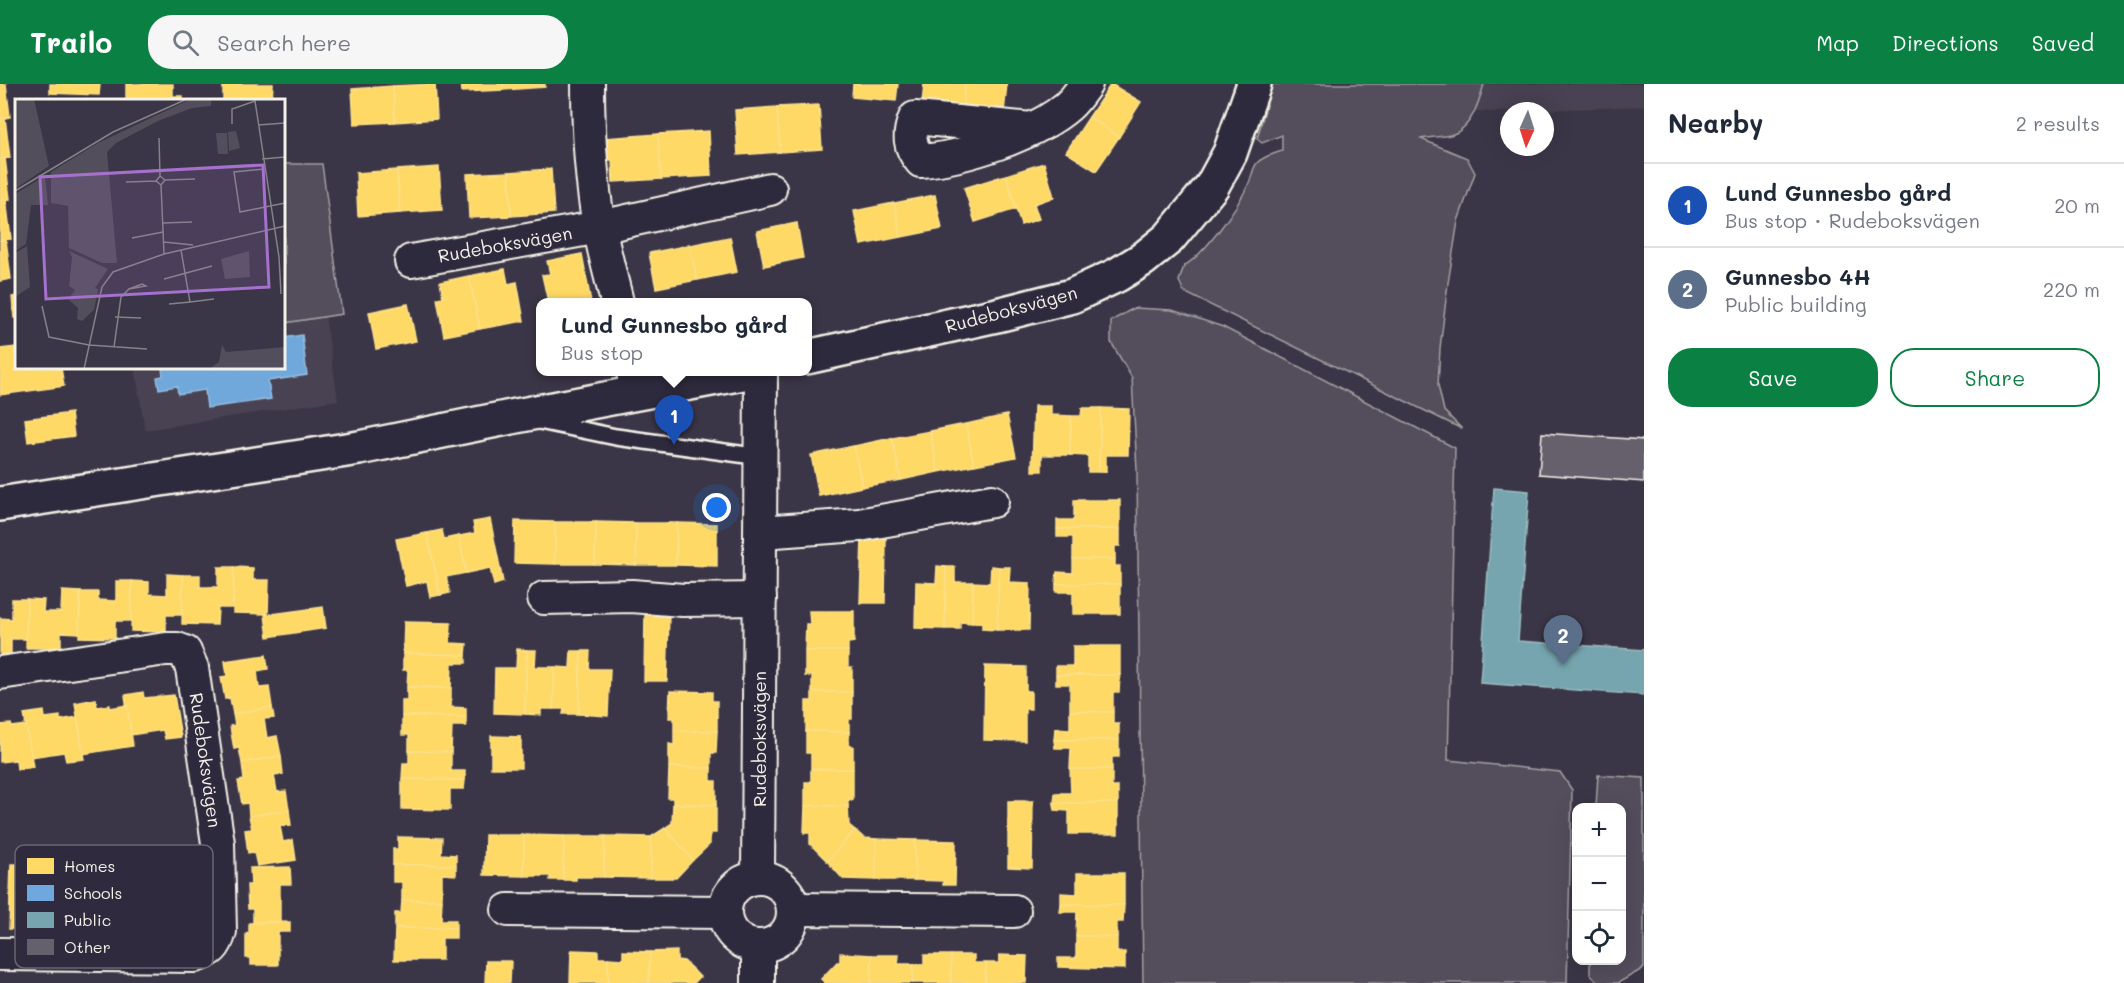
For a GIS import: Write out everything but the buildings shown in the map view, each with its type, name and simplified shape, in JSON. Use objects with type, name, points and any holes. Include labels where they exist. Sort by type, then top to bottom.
[{"type":"street","points":[[588,84],[589,141],[600,227],[616,298]]},
{"type":"street","points":[[1032,129],[1068,106],[1086,84]]},
{"type":"street","name":"Rudeboksvägen","points":[[812,356],[1072,296],[1117,275],[1143,259],[1169,238],[1212,186],[1230,153],[1254,84]]},
{"type":"street","name":"Rudeboksvägen","points":[[411,261],[600,227],[770,189]]},
{"type":"street","points":[[0,504],[359,448],[516,416],[635,382],[703,376]]},
{"type":"street","name":"Rudeboksvägen","points":[[758,879],[761,376]]},
{"type":"street","points":[[761,532],[859,525],[992,501]]},
{"type":"street","points":[[544,598],[633,596],[683,600],[760,600]]},
{"type":"street","name":"Rudeboksvägen","points":[[0,673],[166,649],[186,652],[194,677],[218,843],[220,931],[217,944],[213,949]]},
{"type":"street","points":[[768,879],[785,890],[793,909],[788,931],[769,945],[747,944],[731,932],[726,922],[725,912],[731,893],[747,880],[768,879]]},
{"type":"street","points":[[793,909],[1014,911]]},
{"type":"street","points":[[507,910],[725,912]]},
{"type":"street","points":[[758,946],[758,983]]},
{"type":"street","name":"Rudeboksvägen","points":[[0,954],[15,954]]},
{"type":"lane","points":[[516,416],[616,437],[761,457]]},
{"type":"shaded area","points":[[1265,84],[1644,84],[1644,106],[1554,110],[1554,102],[1500,102],[1500,112],[1493,112],[1260,97]]},
{"type":"shaded area","points":[[1272,84],[1484,84],[1473,114],[1463,127],[1450,135],[1421,139],[1467,158],[1475,173],[1458,221],[1440,348],[1438,385],[1444,411],[1462,429],[1184,292],[1179,281],[1184,266],[1202,251],[1229,217],[1248,185],[1257,163],[1265,157],[1282,151],[1282,135],[1262,143],[1257,139]]},
{"type":"shaded area","points":[[285,164],[322,164],[342,314],[285,323]]},
{"type":"shaded area","points":[[1134,308],[1172,310],[1223,327],[1455,448],[1448,760],[1560,772],[1572,790],[1567,983],[1143,983],[1137,470],[1132,378],[1111,342],[1111,321]]},
{"type":"shaded area","points":[[325,316],[338,400],[145,430],[135,369],[162,369],[163,376],[159,389],[177,386],[179,394],[205,390],[208,408],[271,399],[268,381],[307,375],[302,336],[285,338],[285,323]]},
{"type":"shaded area","points":[[1598,775],[1644,778],[1644,968],[1618,983],[1598,983],[1590,973],[1590,965],[1626,965],[1626,803],[1596,803]]},
{"type":"place","name":"Lund Gunnesbo gård","points":[[674,445]]},
{"type":"place","name":"Gunnesbo 4H","points":[[1563,665]]}]
